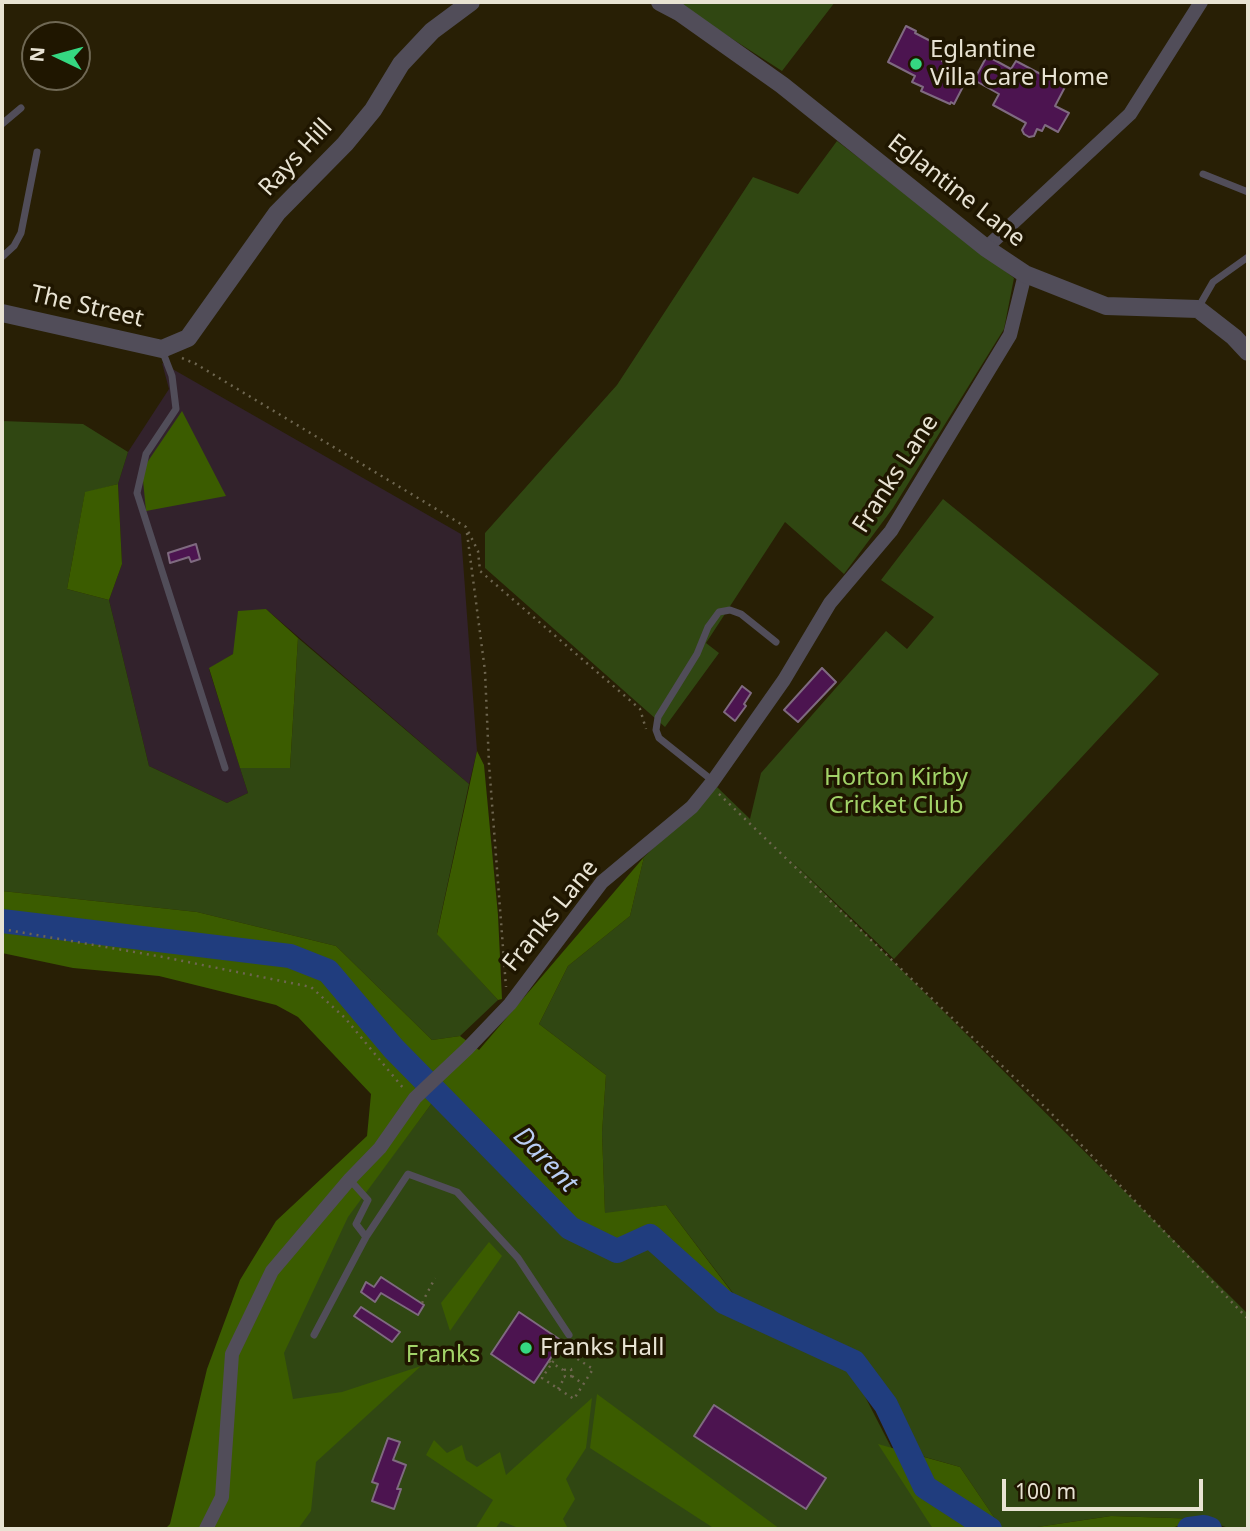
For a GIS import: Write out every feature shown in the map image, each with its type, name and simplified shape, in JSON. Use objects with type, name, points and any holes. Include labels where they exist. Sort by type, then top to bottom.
[{"type":"street","name":"Rays Hill","points":[[162,349],[188,338],[277,213],[345,144],[373,110],[401,64],[432,31],[471,2]]},
{"type":"street","name":"Eglantine Lane","points":[[660,2],[679,12],[782,85],[986,248],[1025,274],[1106,306],[1198,309]]},
{"type":"street","points":[[986,248],[1129,114],[1201,2]]},
{"type":"street","name":"Franks Lane","points":[[206,1529],[222,1497],[232,1354],[272,1271],[349,1179],[380,1148],[415,1098],[467,1049],[510,1003],[602,882],[692,807],[711,783],[784,680],[830,603],[891,531],[1010,335],[1025,274]]},
{"type":"street","points":[[1198,309],[1234,337],[1248,352]]},
{"type":"street","name":"The Street","points":[[2,313],[162,349]]},
{"type":"lane","points":[[2,124],[21,108]]},
{"type":"lane","points":[[2,257],[22,233],[37,152]]},
{"type":"lane","points":[[1203,174],[1248,192]]},
{"type":"lane","points":[[1198,309],[1213,282],[1248,257]]},
{"type":"lane","points":[[162,349],[172,376],[176,409],[146,454],[137,493],[225,768]]},
{"type":"lane","points":[[711,783],[659,738],[656,730],[658,718],[697,654],[708,626],[719,612],[730,610],[741,614],[776,642]]},
{"type":"lane","points":[[314,1335],[366,1237],[408,1174],[457,1192],[518,1258],[569,1335]]},
{"type":"lane","points":[[349,1179],[368,1200],[356,1224],[366,1237]]},
{"type":"path","points":[[162,349],[196,365],[466,527],[478,551],[480,571],[640,709],[646,729],[655,737]]},
{"type":"path","points":[[466,527],[472,556],[485,671],[489,764],[507,996],[510,1003]]},
{"type":"path","points":[[711,783],[1047,1109],[1248,1319]]},
{"type":"path","points":[[2,929],[163,957],[311,987],[345,1018],[415,1098]]},
{"type":"path","points":[[422,1304],[435,1278]]},
{"type":"path","points":[[562,1349],[593,1369],[583,1384],[574,1399],[542,1378],[550,1362],[562,1349]]},
{"type":"path","points":[[550,1362],[564,1370],[571,1369],[572,1376]]},
{"type":"path","points":[[558,1389],[565,1377],[564,1370]]},
{"type":"path","points":[[565,1377],[572,1376],[583,1384]]},
{"type":"shaded area","points":[[162,363],[461,534],[477,751],[469,784],[266,609],[233,654],[209,669],[248,793],[227,803],[149,766],[109,600],[122,564],[118,484],[128,452],[169,389]]},
{"type":"green space","points":[[675,2],[835,2],[782,71]]},
{"type":"green space","points":[[837,141],[1014,278],[1004,329],[893,508],[844,574],[785,522],[706,643],[719,653],[665,727],[485,568],[485,533],[617,385],[753,177],[798,194]]},
{"type":"green space","points":[[182,411],[226,496],[146,511],[142,470]]},
{"type":"green space","points":[[2,421],[83,424],[128,452],[118,484],[85,493],[67,589],[109,600],[149,766],[227,803],[248,793],[240,768],[290,768],[298,638],[469,784],[437,933],[498,1000],[460,1036],[432,1040],[336,946],[197,912],[2,891]]},
{"type":"green space","points":[[118,484],[122,564],[109,600],[67,589],[85,492]]},
{"type":"green space","points":[[943,499],[1159,674],[894,959],[789,858],[1248,1314],[1248,1529],[1232,1529],[1201,1519],[1111,1516],[1024,1529],[1002,1529],[960,1467],[918,1455],[898,1407],[855,1355],[747,1306],[853,1373],[933,1529],[218,1529],[241,1357],[432,1103],[496,1168],[585,1249],[653,1248],[739,1301],[666,1205],[605,1214],[602,1133],[606,1075],[539,1024],[568,966],[630,916],[644,857],[717,787],[750,819],[761,773],[886,631],[907,649],[934,617],[881,580]]},
{"type":"green space","points":[[266,609],[298,638],[290,768],[240,768],[209,668],[233,654],[238,611]]},
{"type":"green space","points":[[477,751],[484,765],[498,915],[502,999],[498,1000],[437,934]]},
{"type":"green space","points":[[644,857],[630,916],[568,966],[539,1024],[606,1075],[602,1133],[605,1213],[666,1205],[740,1303],[653,1248],[585,1249],[432,1103],[348,1217],[284,1353],[293,1399],[342,1392],[421,1366],[316,1462],[311,1511],[298,1529],[165,1529],[170,1524],[207,1369],[240,1280],[276,1221],[367,1136],[371,1094],[298,1017],[276,1005],[159,976],[73,968],[2,953],[2,891],[197,912],[336,946],[432,1040],[460,1036],[479,1050]]},
{"type":"green space","points":[[489,1242],[502,1256],[450,1331],[441,1303]]},
{"type":"green space","points":[[597,1394],[780,1529],[715,1529],[590,1448]]},
{"type":"green space","points":[[592,1398],[586,1448],[566,1479],[575,1499],[563,1519],[568,1529],[521,1529],[501,1521],[495,1529],[475,1529],[493,1500],[426,1455],[434,1440],[447,1453],[462,1445],[466,1460],[477,1467],[500,1452],[506,1475]]},
{"type":"green space","points":[[878,1444],[960,1467],[1002,1529],[933,1529]]},
{"type":"green space","points":[[1111,1516],[1201,1519],[1168,1529],[1024,1529]]},
{"type":"building","name":"Eglantine Villa Care Home","points":[[906,26],[948,50],[942,61],[969,75],[954,104],[921,91],[923,87],[912,82],[915,76],[888,62]]},
{"type":"building","points":[[987,56],[1011,69],[1016,61],[1065,87],[1055,106],[1069,113],[1058,132],[1045,125],[1042,131],[1037,129],[1034,136],[1029,137],[1022,130],[1026,123],[993,105],[999,94],[974,80]]},
{"type":"building","points":[[196,544],[200,559],[191,562],[189,557],[170,563],[168,553]]},
{"type":"building","points":[[822,668],[836,682],[798,722],[784,710]]},
{"type":"building","points":[[742,686],[751,693],[744,704],[746,706],[735,721],[724,712]]},
{"type":"building","points":[[381,1277],[424,1305],[418,1315],[381,1293],[375,1302],[361,1292],[366,1282],[374,1287]]},
{"type":"building","points":[[361,1307],[400,1332],[392,1342],[354,1316]]},
{"type":"building","name":"Franks Hall","points":[[519,1312],[562,1341],[534,1383],[491,1354]]},
{"type":"building","points":[[714,1405],[826,1478],[806,1509],[694,1436]]},
{"type":"building","points":[[388,1438],[400,1442],[393,1460],[406,1465],[397,1489],[401,1489],[394,1509],[372,1501],[378,1484],[372,1482]]},
{"type":"waterway","name":"Darent","points":[[2,921],[290,956],[328,971],[393,1048],[570,1228],[617,1251],[650,1236],[724,1302],[854,1362],[886,1405],[925,1487],[990,1529]]},
{"type":"waterway","name":"Darent","points":[[1189,1529],[1210,1529]]},
{"type":"place","name":"Eglantine Villa Care Home","points":[[916,64]]},
{"type":"place","name":"Franks Hall","points":[[526,1348]]},
{"type":"park label","name":"Horton Kirby Cricket Club","points":[[896,792]]},
{"type":"park label","name":"Franks","points":[[443,1355]]}]
